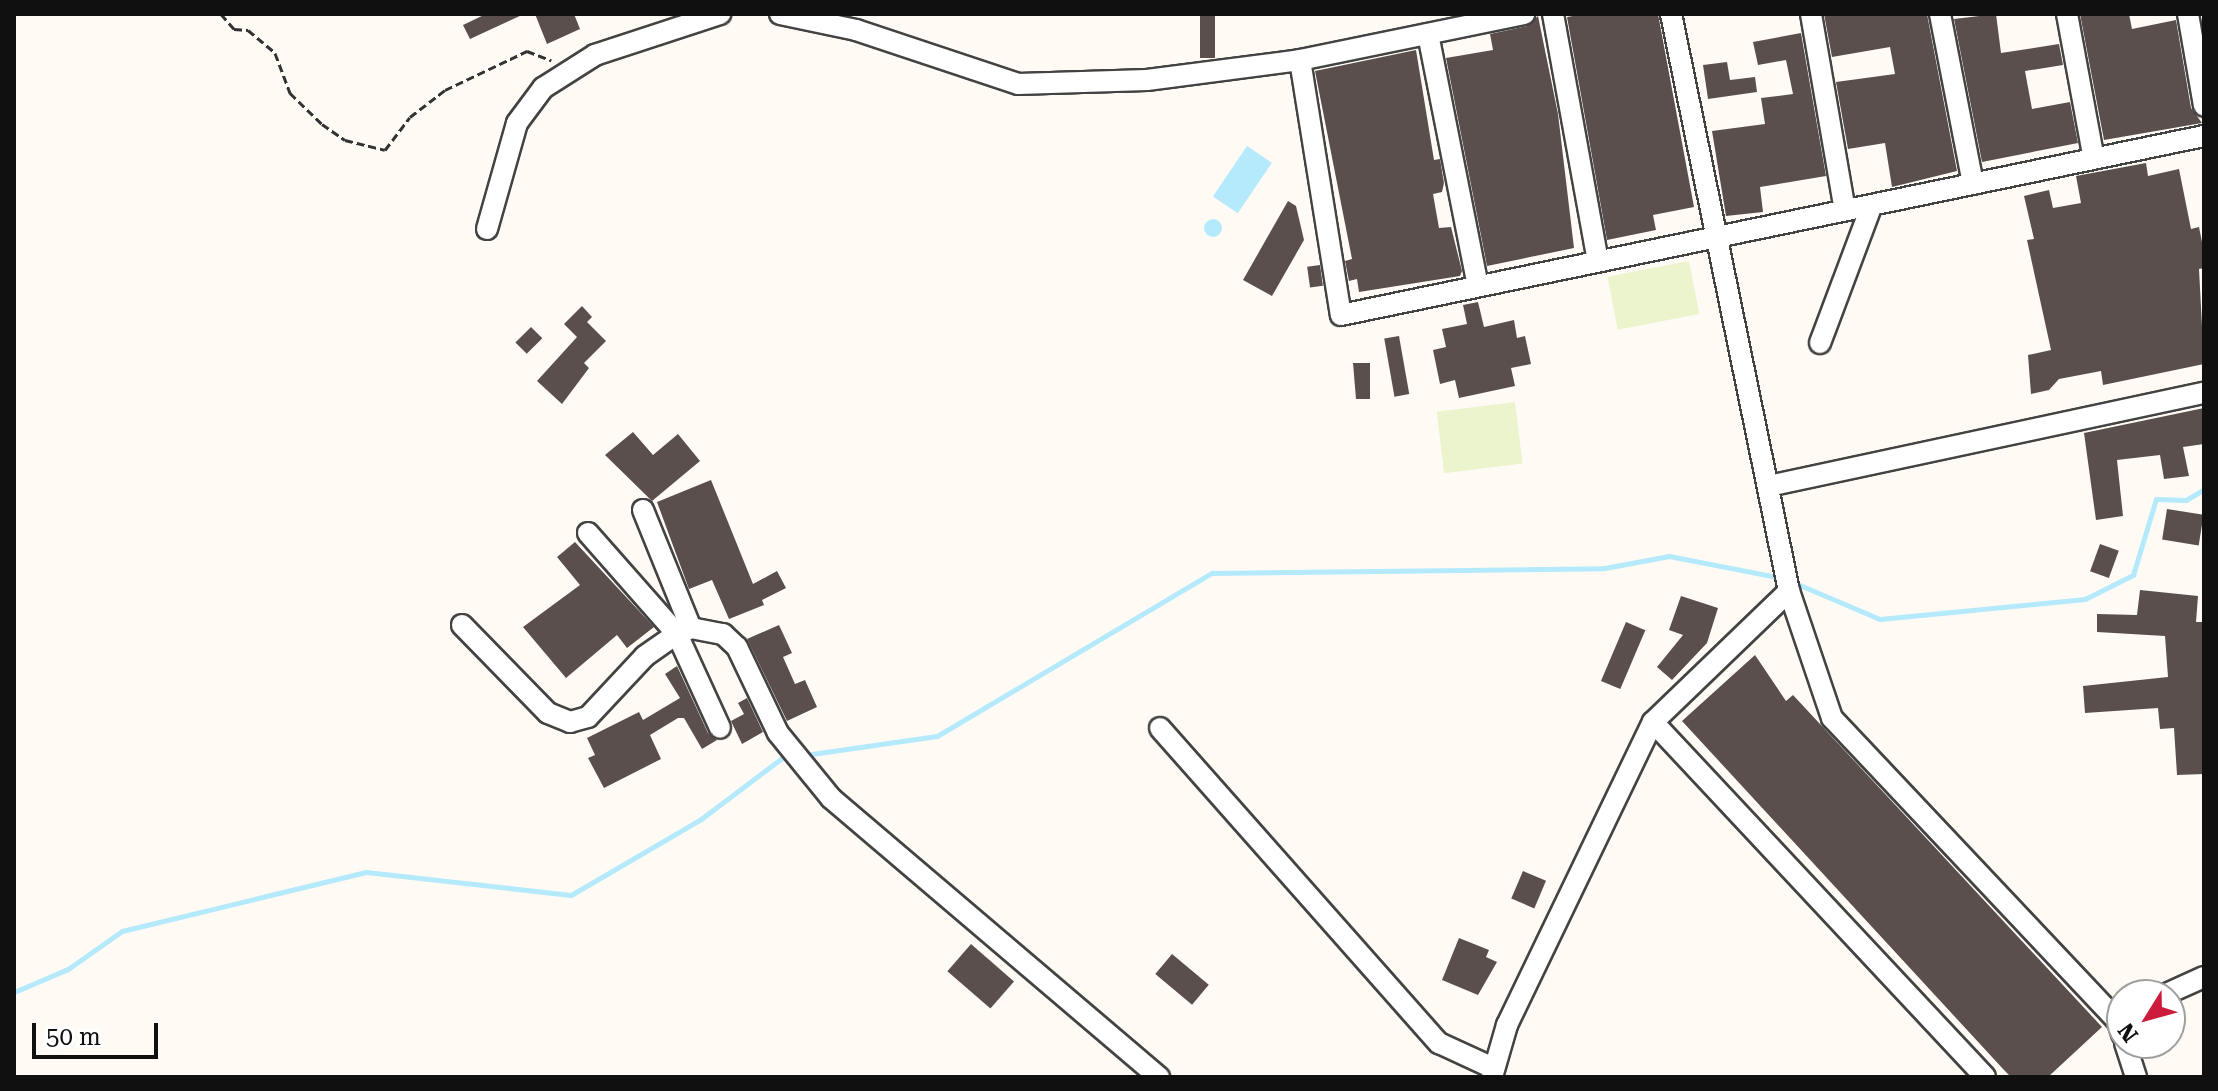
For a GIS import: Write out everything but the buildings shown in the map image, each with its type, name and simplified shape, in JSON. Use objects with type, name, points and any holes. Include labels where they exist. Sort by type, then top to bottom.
[{"type":"street","points":[[487,229],[517,123],[543,88],[595,55],[695,18],[720,14]]},
{"type":"street","points":[[780,14],[856,30],[1018,84],[1147,80],[1300,60],[1524,14]]},
{"type":"street","points":[[1553,14],[1598,261]]},
{"type":"street","points":[[1671,14],[1789,591],[1832,718],[2106,1009]]},
{"type":"street","points":[[1811,14],[1845,210]]},
{"type":"street","points":[[1940,14],[1973,184]]},
{"type":"street","points":[[2067,14],[2094,159]]},
{"type":"street","points":[[2188,14],[2204,106]]},
{"type":"street","points":[[1428,34],[1478,286]]},
{"type":"street","points":[[1300,60],[1341,315],[2204,136]]},
{"type":"street","points":[[1820,343],[1872,205]]},
{"type":"street","points":[[1769,486],[2204,393]]},
{"type":"street","points":[[643,510],[720,728]]},
{"type":"street","points":[[588,533],[684,631]]},
{"type":"street","points":[[1160,728],[1439,1043],[1493,1073],[1507,1025],[1653,722],[1789,591]]},
{"type":"street","points":[[462,625],[548,713],[570,722],[588,717],[645,656],[684,631],[723,634],[737,647],[778,733],[831,798],[1159,1077]]},
{"type":"street","points":[[1653,722],[1985,1077]]},
{"type":"path","points":[[221,14],[234,29],[248,30],[275,53],[290,93],[322,124],[345,140],[385,150],[410,117],[445,90],[527,51],[573,69]]},
{"type":"green space","points":[[1689,261],[1699,314],[1618,330],[1608,277]]},
{"type":"green space","points":[[1515,402],[1523,464],[1444,473],[1437,412]]},
{"type":"water","points":[[1247,146],[1272,163],[1238,213],[1213,197]]},
{"type":"water","points":[[1209,219],[1217,219],[1222,228],[1220,235],[1209,237],[1204,232],[1204,224]]},
{"type":"waterway","points":[[1795,583],[1880,619],[2085,599],[2133,575],[2156,499],[2186,500],[2204,489]]},
{"type":"waterway","points":[[805,755],[937,736],[1212,573],[1605,568],[1669,556],[1782,578]]},
{"type":"waterway","points":[[14,992],[68,969],[122,931],[366,872],[571,895],[701,819],[782,758],[791,757]]}]
